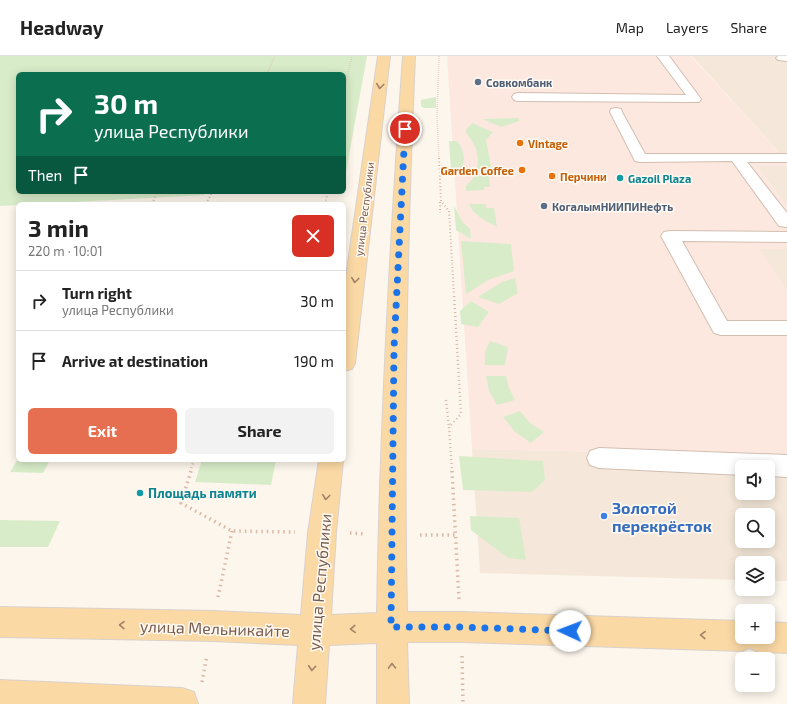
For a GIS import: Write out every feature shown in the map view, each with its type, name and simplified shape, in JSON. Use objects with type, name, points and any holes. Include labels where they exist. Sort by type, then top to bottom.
[{"type":"main road","name":"улица Республики","points":[[346,348],[384,56]]},
{"type":"main road","points":[[393,704],[391,627],[394,348],[409,56]]},
{"type":"main road","name":"улица Республики","points":[[309,704],[322,533],[331,462]]},
{"type":"main road","name":"улица Мельникайте","points":[[0,622],[214,626],[315,631],[391,627],[735,636]]},
{"type":"main road","points":[[775,638],[787,638]]},
{"type":"main road","points":[[0,696],[182,704]]},
{"type":"lane","points":[[518,97],[695,99],[663,56]]},
{"type":"lane","points":[[616,112],[640,158],[787,158]]},
{"type":"lane","points":[[736,157],[786,229]]},
{"type":"lane","points":[[786,229],[670,236],[721,328],[787,328]]},
{"type":"lane","points":[[599,458],[787,466]]},
{"type":"path","points":[[268,72],[275,56]]},
{"type":"path","points":[[346,82],[352,56]]},
{"type":"path","points":[[439,56],[437,116],[440,213]]},
{"type":"path","points":[[440,201],[449,211],[461,414],[449,427]]},
{"type":"path","points":[[446,400],[456,535]]},
{"type":"path","points":[[193,462],[181,503],[232,531]]},
{"type":"shaded area","points":[[447,56],[691,56],[787,161],[787,166],[756,166],[787,206],[787,249],[760,249],[787,291],[787,456],[472,449]]},
{"type":"shaded area","points":[[692,56],[787,56],[787,161]]},
{"type":"shaded area","points":[[756,166],[787,166],[787,206]]},
{"type":"shaded area","points":[[759,249],[787,249],[787,291]]},
{"type":"shaded area","points":[[472,449],[787,456],[787,581],[775,581],[775,556],[735,556],[735,580],[480,573]]},
{"type":"green space","points":[[0,56],[367,56],[346,172],[346,72],[16,72],[16,194],[204,194],[74,202],[16,202],[16,205],[0,206]]},
{"type":"green space","points":[[436,97],[436,108],[424,108],[421,106],[421,100]]},
{"type":"green space","points":[[519,118],[519,121],[501,127],[482,119]]},
{"type":"green space","points":[[472,123],[493,132],[486,140],[492,171],[476,172],[478,161],[477,151],[466,133],[466,130]]},
{"type":"green space","points":[[449,141],[457,141],[462,149],[464,160],[460,172],[451,172]]},
{"type":"green space","points":[[475,176],[489,176],[490,187],[484,187],[484,190],[466,191],[466,186]]},
{"type":"green space","points":[[469,204],[486,204],[486,208],[494,208],[497,227],[477,215]]},
{"type":"green space","points":[[454,206],[462,221],[470,229],[471,239],[456,230]]},
{"type":"green space","points":[[461,241],[511,244],[514,271],[488,280],[466,294]]},
{"type":"green space","points":[[515,278],[518,293],[499,304],[478,297],[502,282]]},
{"type":"green space","points":[[471,301],[489,312],[478,327],[461,324],[460,311]]},
{"type":"green space","points":[[490,341],[508,347],[505,365],[485,365],[485,352]]},
{"type":"green space","points":[[486,376],[506,376],[509,388],[515,400],[497,405],[489,391]]},
{"type":"green space","points":[[520,411],[530,423],[544,432],[531,443],[515,432],[503,417]]},
{"type":"green space","points":[[459,456],[543,461],[545,480],[532,492],[463,490]]},
{"type":"green space","points":[[16,462],[49,462],[43,473],[10,472]]},
{"type":"green space","points":[[201,462],[276,462],[271,485],[195,482]]},
{"type":"green space","points":[[470,516],[519,518],[526,560],[508,558],[471,530]]},
{"type":"green space","points":[[0,520],[60,521],[48,547],[0,547]]},
{"type":"place","name":"Совкомбанк","points":[[478,82]]},
{"type":"place","name":"Vintage","points":[[520,143]]},
{"type":"place","name":"Garden Coffee","points":[[522,170]]},
{"type":"place","name":"Перчини","points":[[552,176]]},
{"type":"place","name":"Gazoil Plaza","points":[[620,178]]},
{"type":"place","name":"КогалымНИИПИНефть","points":[[544,206]]},
{"type":"place","name":"Площадь памяти","points":[[140,493]]},
{"type":"place","name":"Золотой перекрёсток","points":[[604,516]]},
{"type":"route","points":[[405,129],[394,348],[391,627],[461,627],[570,631]]}]
